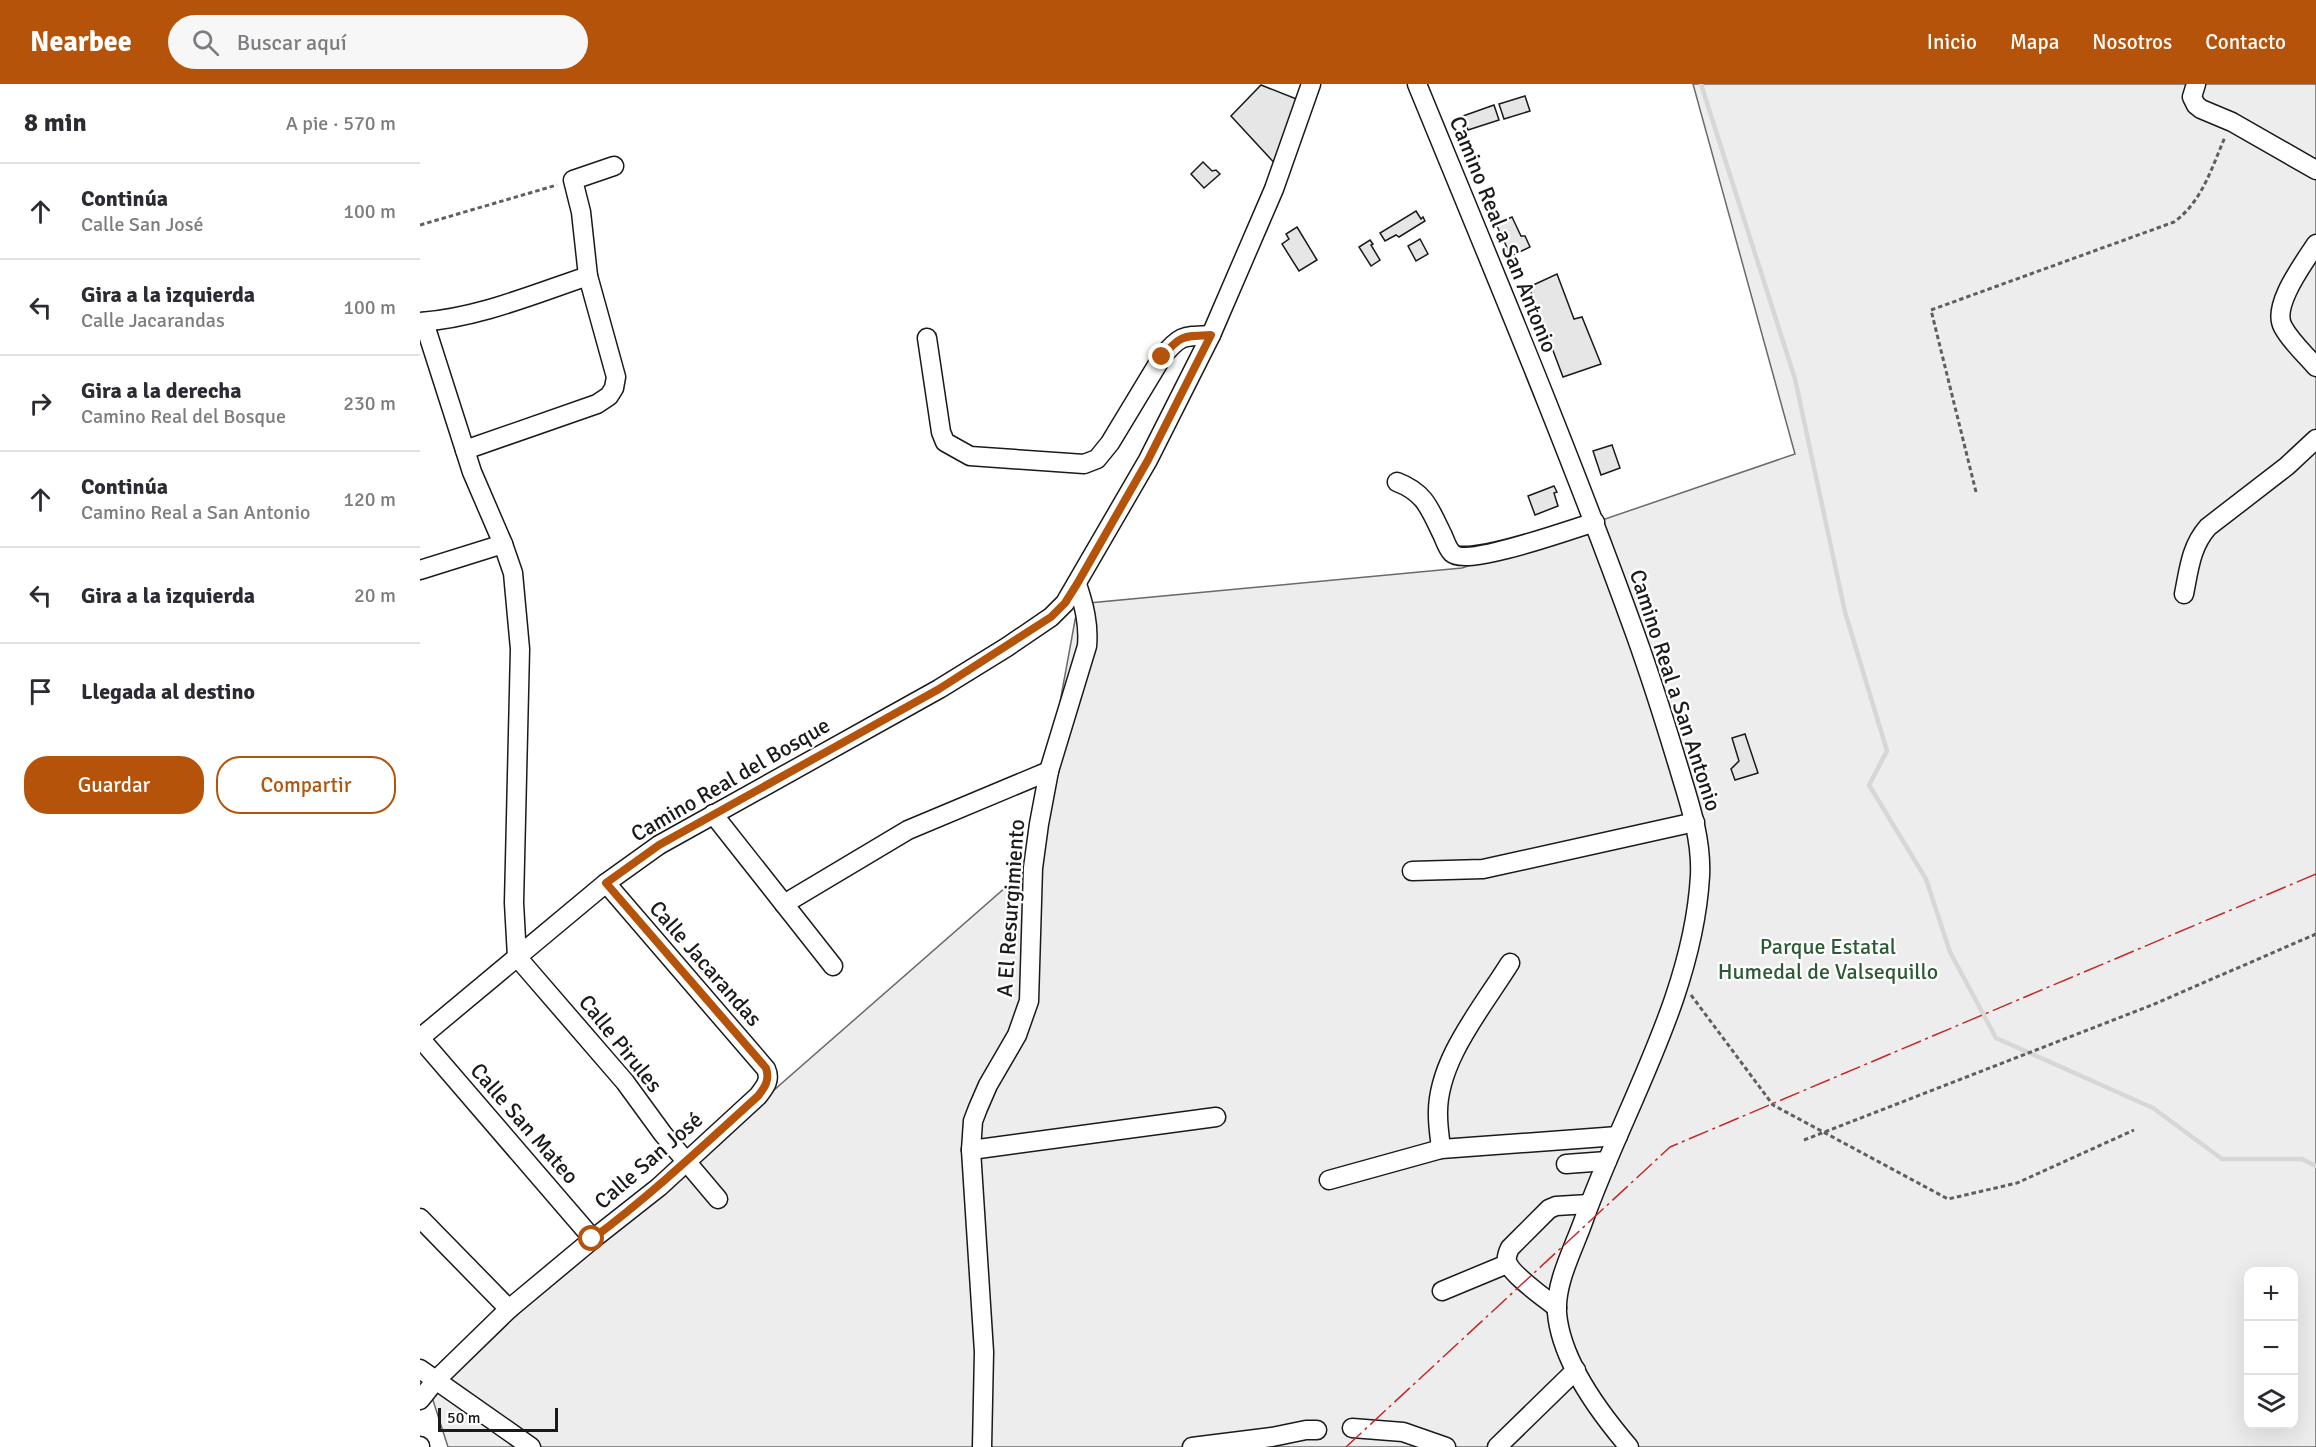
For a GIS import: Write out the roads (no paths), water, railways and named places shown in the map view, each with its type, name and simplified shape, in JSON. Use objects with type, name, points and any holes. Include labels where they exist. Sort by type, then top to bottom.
[{"type":"street","name":"Camino Real a San Antonio","points":[[1417,84],[1595,522],[1654,687],[1695,822],[1700,873],[1696,911],[1681,981],[1589,1204],[1560,1286],[1557,1308],[1564,1342],[1576,1370],[1592,1398],[1629,1447]]},
{"type":"street","points":[[2196,84],[2192,97],[2196,105],[2232,122],[2316,170]]},
{"type":"street","points":[[1077,584],[1148,460],[1211,335],[1274,189],[1305,86]]},
{"type":"street","points":[[465,450],[597,404],[609,396],[614,388],[615,370],[588,276],[580,212],[573,180],[614,166]]},
{"type":"street","points":[[2316,244],[2282,304],[2280,317],[2287,333],[2316,367]]},
{"type":"street","points":[[517,957],[514,903],[520,649],[513,573],[472,472],[422,322],[488,309],[588,276]]},
{"type":"street","points":[[927,338],[940,432],[945,442],[970,456],[1084,464],[1097,459],[1110,443],[1162,357],[1172,345],[1184,336],[1211,335]]},
{"type":"street","points":[[2184,594],[2193,548],[2199,537],[2208,527],[2287,466],[2316,439]]},
{"type":"street","points":[[1396,482],[1411,488],[1424,499],[1450,551],[1460,556],[1483,555],[1595,522]]},
{"type":"street","points":[[420,570],[503,544]]},
{"type":"street","name":"A El Resurgimiento","points":[[982,1447],[984,1352],[971,1150],[973,1121],[1017,1035],[1029,1002],[1034,868],[1039,824],[1049,771],[1087,646],[1088,632],[1084,605],[1077,584]]},
{"type":"street","name":"Camino Real del Bosque","points":[[420,1038],[606,883],[659,845],[939,689],[1007,647],[1051,617],[1065,603],[1077,584]]},
{"type":"street","points":[[784,904],[908,830],[1049,771]]},
{"type":"street","points":[[713,814],[833,966]]},
{"type":"street","points":[[1412,871],[1483,869],[1695,822]]},
{"type":"street","name":"Calle Jacarandas","points":[[606,883],[766,1068],[768,1074]]},
{"type":"street","name":"Calle Pirules","points":[[517,957],[625,1082],[684,1161],[718,1199]]},
{"type":"street","points":[[1442,1149],[1438,1115],[1446,1071],[1453,1053],[1510,963]]},
{"type":"street","name":"Calle San Mateo","points":[[420,1038],[592,1239]]},
{"type":"street","name":"Calle San José","points":[[420,1400],[436,1380],[509,1309],[592,1239],[659,1187],[684,1161],[758,1096],[764,1088],[768,1074]]},
{"type":"street","points":[[971,1150],[1216,1117]]},
{"type":"street","points":[[1329,1180],[1442,1149],[1618,1136]]},
{"type":"street","points":[[1566,1164],[1607,1161]]},
{"type":"street","points":[[1557,1308],[1507,1264],[1506,1256],[1510,1248],[1549,1209],[1556,1206],[1589,1204]]},
{"type":"street","points":[[420,1218],[509,1309]]},
{"type":"street","points":[[1442,1291],[1507,1264]]},
{"type":"street","points":[[420,1369],[531,1447]]},
{"type":"street","points":[[1497,1447],[1576,1370]]},
{"type":"street","points":[[1352,1428],[1402,1432],[1446,1447]]},
{"type":"street","points":[[1192,1447],[1317,1430]]},
{"type":"waterway","points":[[1701,84],[1795,379],[1845,612],[1887,751],[1869,785],[1926,879],[1950,952],[1996,1038],[2153,1108],[2222,1159],[2302,1159],[2316,1166]]},
{"type":"park label","name":"Parque Estatal Humedal de Valsequillo","points":[[1828,958]]}]
